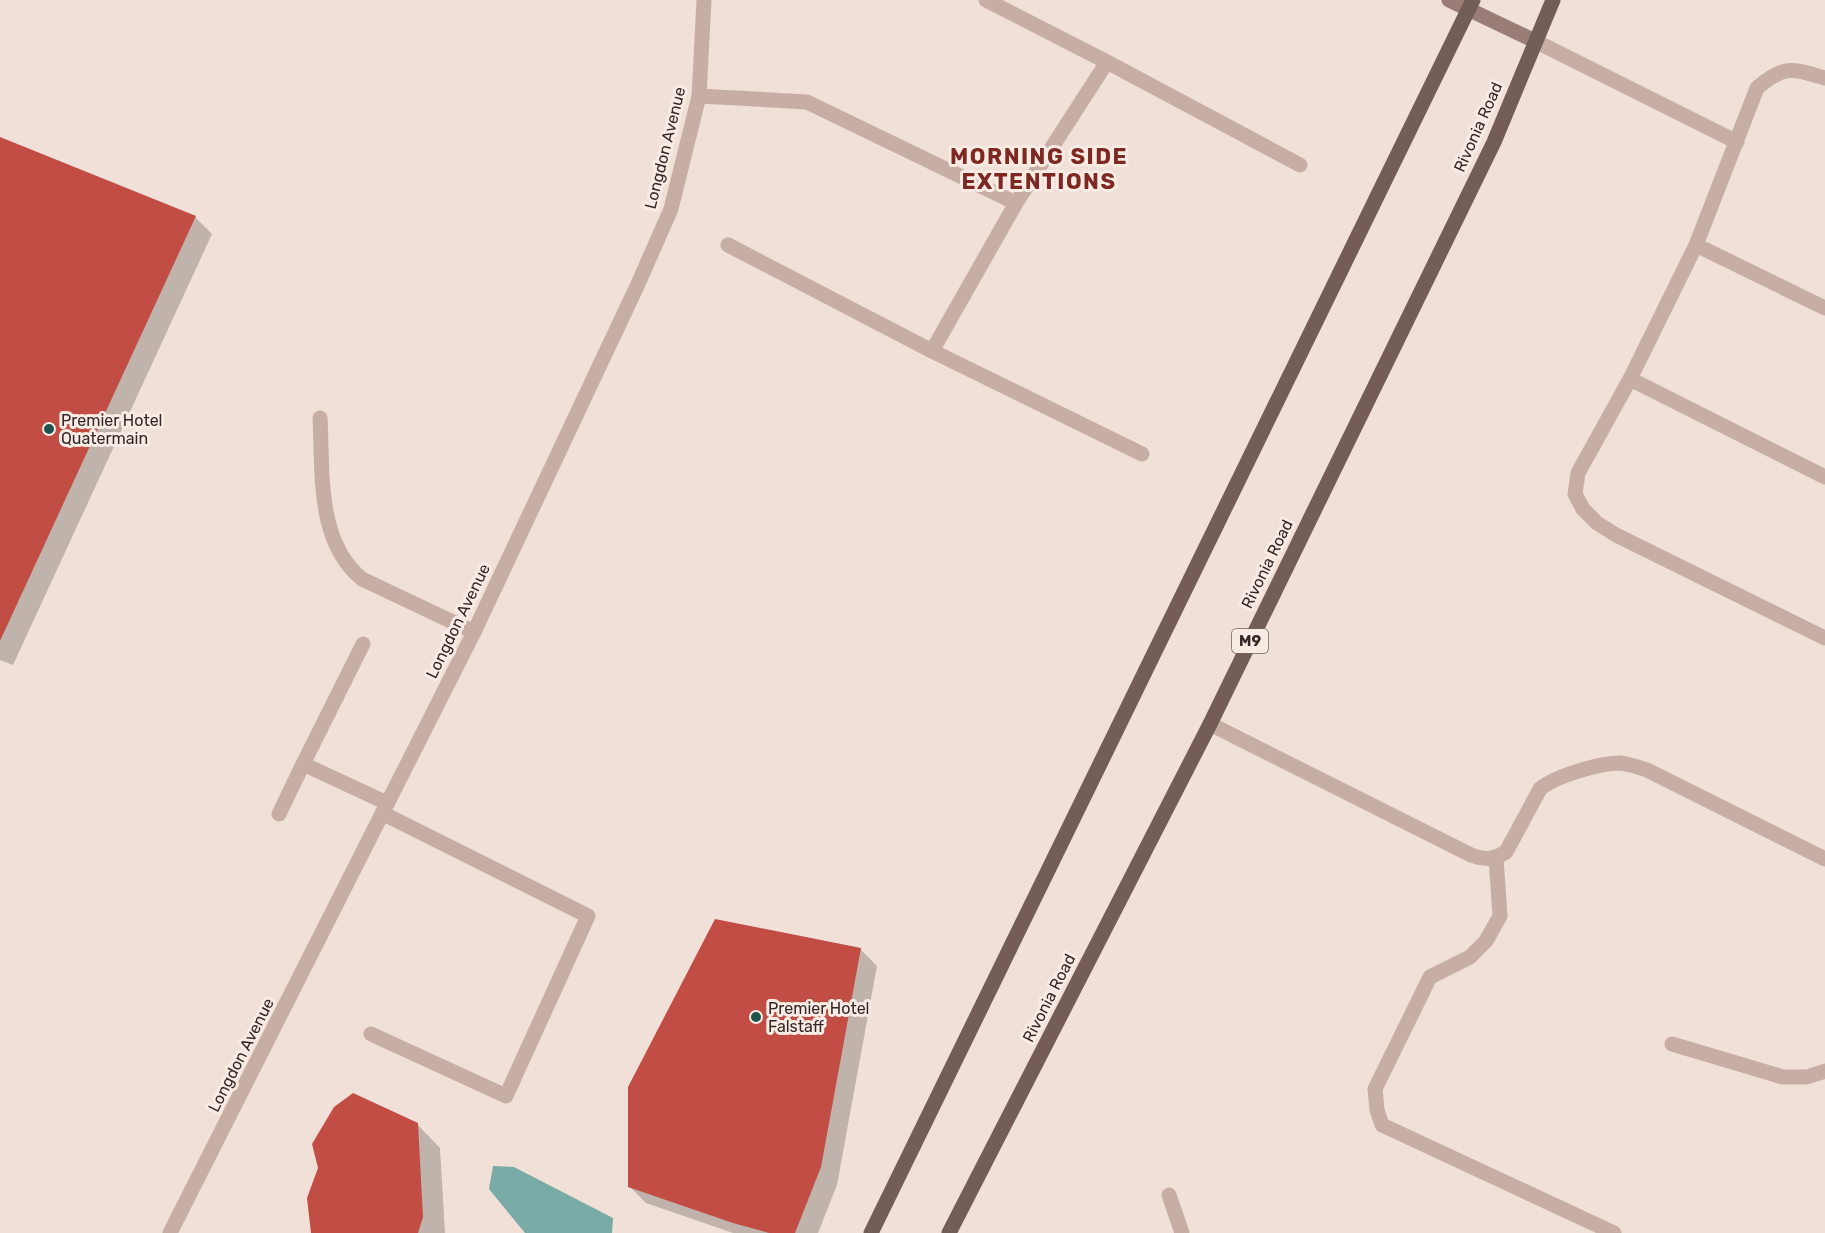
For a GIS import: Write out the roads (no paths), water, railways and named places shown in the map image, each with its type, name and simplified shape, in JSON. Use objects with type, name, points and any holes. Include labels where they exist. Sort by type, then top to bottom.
[{"type":"main road","name":"Rivonia Road","points":[[949,1233],[1210,724],[1494,142],[1553,0]]},
{"type":"main road","points":[[871,1233],[1470,5]]},
{"type":"street","name":"Longdon Avenue","points":[[170,1233],[474,632],[671,209],[699,96],[704,0]]},
{"type":"street","points":[[986,0],[1299,165]]},
{"type":"street","points":[[1449,0],[1470,5],[1535,41],[1737,142]]},
{"type":"street","points":[[932,351],[1016,203],[1107,62]]},
{"type":"street","points":[[1825,78],[1784,70],[1770,77],[1757,88],[1696,245],[1630,379],[1578,473],[1575,494],[1583,509],[1597,523],[1616,535],[1825,638]]},
{"type":"street","points":[[699,96],[807,102],[1016,203]]},
{"type":"street","points":[[728,245],[932,351],[1142,454]]},
{"type":"street","points":[[1696,245],[1825,308]]},
{"type":"street","points":[[1630,379],[1825,477]]},
{"type":"street","points":[[320,418],[326,509],[332,537],[341,557],[362,579],[474,632]]},
{"type":"street","points":[[279,814],[363,644]]},
{"type":"street","points":[[1210,724],[1484,860],[1496,858],[1506,852],[1540,789],[1545,785],[1564,776],[1610,764],[1647,770],[1825,859]]},
{"type":"street","points":[[303,764],[588,916],[506,1096],[371,1034]]},
{"type":"street","points":[[1496,858],[1500,916],[1486,941],[1470,957],[1430,977],[1375,1089],[1377,1110],[1382,1125],[1614,1233]]},
{"type":"street","points":[[1672,1044],[1783,1077],[1807,1077],[1825,1071]]},
{"type":"street","points":[[1169,1195],[1182,1233]]},
{"type":"water","points":[[493,1166],[514,1167],[613,1218],[612,1233],[525,1233],[489,1189]]},
{"type":"place","name":"Premier Hotel Quatermain","points":[[49,429]]},
{"type":"place","name":"Premier Hotel Falstaff","points":[[756,1017]]},
{"type":"district","name":"MORNING SIDE EXTENTIONS","points":[[1039,168]]}]
